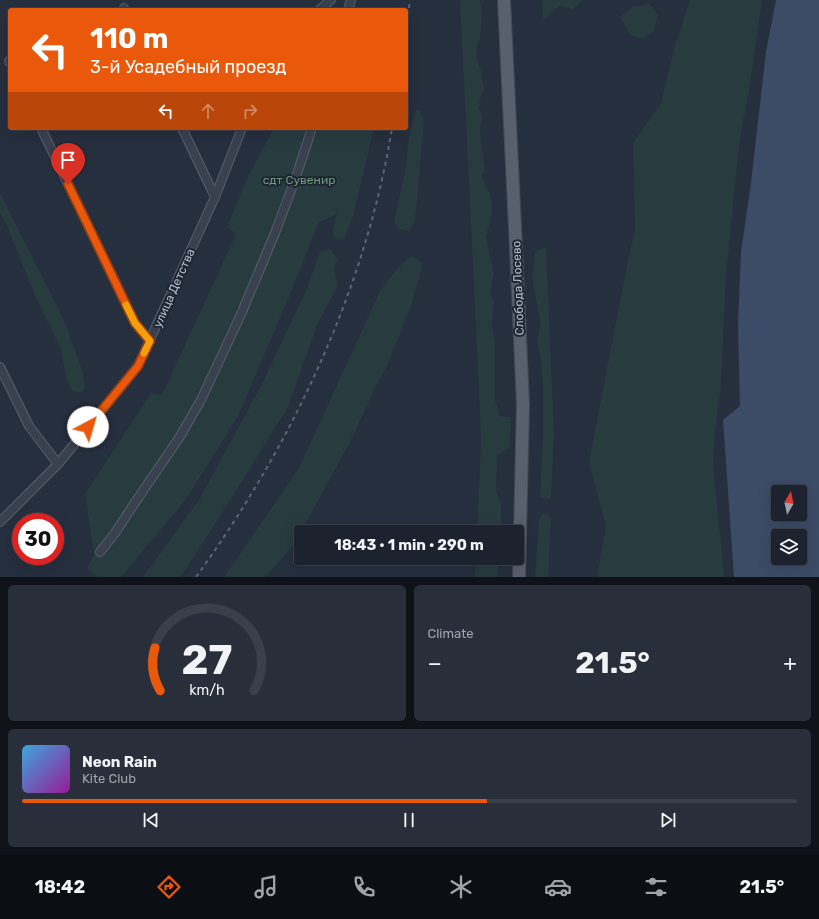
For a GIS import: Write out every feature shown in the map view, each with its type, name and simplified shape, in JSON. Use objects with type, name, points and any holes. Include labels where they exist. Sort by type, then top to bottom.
[{"type":"main road","name":"Слобода Лосево","points":[[504,0],[523,405],[519,577]]},
{"type":"street","points":[[321,8],[331,0]]},
{"type":"street","points":[[42,130],[135,323],[150,341]]},
{"type":"street","points":[[183,130],[215,197]]},
{"type":"street","name":"улица Детства","points":[[0,522],[58,464],[138,366],[215,197],[241,130]]},
{"type":"street","points":[[100,552],[116,533],[179,438],[201,400],[242,312],[275,233],[311,130]]},
{"type":"street","points":[[0,367],[29,426],[58,464]]},
{"type":"green space","points":[[460,0],[480,0],[482,11],[480,39],[476,56],[480,67],[484,89],[480,99],[479,108],[483,118],[480,129],[485,171],[481,175],[490,194],[492,205],[486,237],[494,274],[490,290],[494,302],[492,324],[495,344],[495,400],[500,417],[511,417],[510,447],[497,456],[496,492],[501,502],[501,525],[477,525],[481,443]]},
{"type":"green space","points":[[542,0],[582,0],[573,9],[559,6],[543,20]]},
{"type":"green space","points":[[690,0],[762,0],[737,164],[726,276],[721,383],[715,430],[713,464],[724,577],[597,577],[606,527],[589,462],[635,230],[633,143],[661,103],[674,49]]},
{"type":"green space","points":[[650,4],[658,15],[654,31],[643,39],[630,35],[620,17],[632,7]]},
{"type":"green space","points":[[420,110],[424,121],[415,222],[409,231],[399,229],[394,223],[406,165],[409,137],[415,111]]},
{"type":"green space","name":"сдт Сувенир","points":[[273,130],[374,130],[353,216],[344,240],[334,238],[333,230],[337,214],[319,222],[238,416],[187,498],[121,577],[97,577],[87,568],[94,554],[85,494],[151,393],[162,395],[236,234],[227,227],[249,175]]},
{"type":"green space","points":[[0,193],[64,320],[83,373],[85,388],[81,393],[72,391],[66,378],[61,349],[37,300],[7,226],[0,213]]},
{"type":"green space","points":[[546,247],[554,434],[551,498],[545,499],[540,497],[543,435],[543,387],[541,360],[537,341],[541,324],[532,278],[536,251]]},
{"type":"green space","points":[[331,249],[337,259],[334,270],[338,285],[317,325],[288,407],[182,575],[180,577],[143,577],[199,500],[261,386],[308,286],[320,251]]},
{"type":"green space","points":[[412,256],[423,263],[412,303],[388,364],[350,442],[305,525],[294,525],[294,545],[265,577],[224,577],[299,468],[380,291],[398,267]]},
{"type":"green space","points":[[543,513],[551,519],[548,577],[535,577],[539,518]]},
{"type":"green space","points":[[476,565],[499,565],[497,577],[475,577]]},
{"type":"water","points":[[776,0],[819,0],[819,577],[734,577],[723,420],[740,406],[738,324],[741,252],[751,183],[766,52]]},
{"type":"railway","points":[[408,16],[410,0]]},
{"type":"railway","points":[[196,577],[231,527],[263,474],[293,420],[320,364],[344,306],[364,248],[380,188],[392,130]]},
{"type":"slow traffic","points":[[126,305],[135,323],[150,341],[144,353]]},
{"type":"route","points":[[68,184],[135,323],[150,341],[138,366],[88,427]]}]
